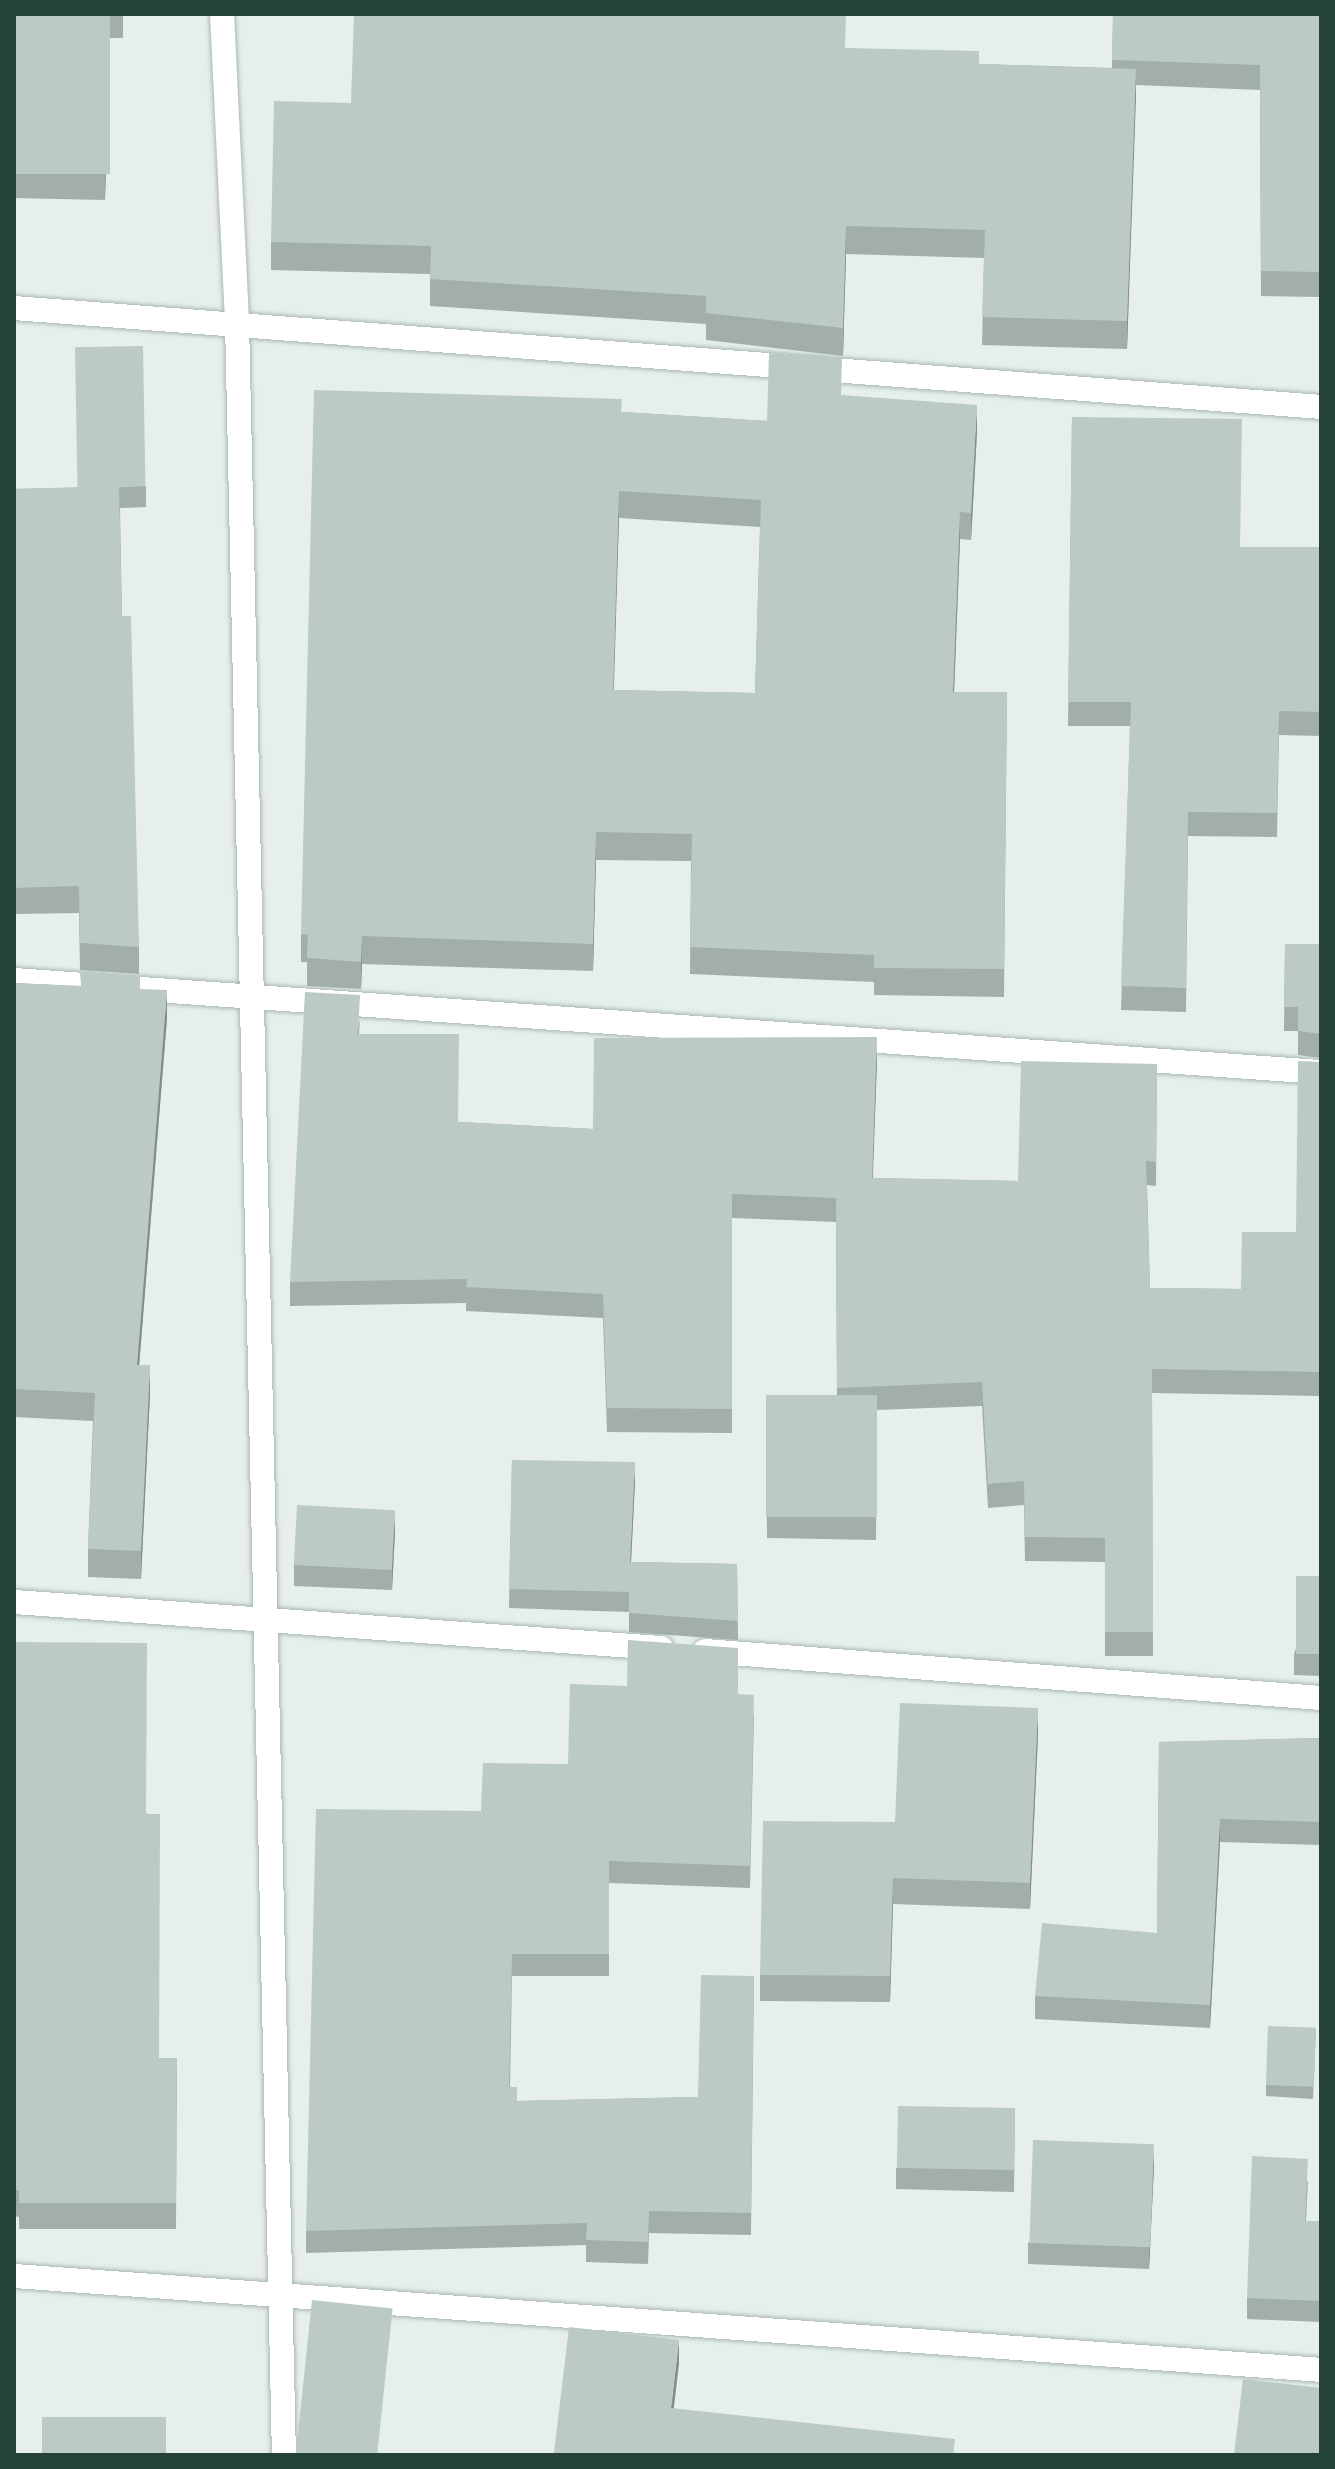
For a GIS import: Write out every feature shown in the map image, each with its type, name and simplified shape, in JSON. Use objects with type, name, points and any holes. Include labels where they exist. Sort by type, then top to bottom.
[{"type":"street","points":[[222,14],[237,321],[284,2455]]},
{"type":"street","points":[[14,308],[237,321],[1321,407]]},
{"type":"street","points":[[14,980],[1321,1072]]},
{"type":"street","points":[[14,1602],[265,1618],[1321,1698]]},
{"type":"street","points":[[14,2276],[281,2292],[1321,2370]]},
{"type":"building","points":[[14,14],[110,14],[110,174],[14,174]]},
{"type":"building","points":[[354,14],[846,14],[845,48],[979,51],[979,64],[1136,69],[1127,321],[982,317],[985,230],[846,226],[843,328],[706,313],[706,296],[430,279],[431,246],[271,242],[274,101],[351,103]]},
{"type":"building","points":[[1113,14],[1321,14],[1321,272],[1261,271],[1260,65],[1112,60]]},
{"type":"building","points":[[143,346],[145,486],[77,487],[75,347]]},
{"type":"building","points":[[769,353],[842,358],[841,395],[977,405],[971,513],[960,512],[953,692],[1007,692],[1004,969],[874,968],[874,955],[690,947],[692,834],[596,832],[593,944],[362,936],[361,962],[307,958],[308,935],[301,934],[314,390],[622,399],[621,412],[767,421]],"holes":[[[619,491],[761,500],[755,693],[613,690]]]},
{"type":"building","points":[[1072,417],[1242,419],[1240,547],[1321,547],[1321,712],[1279,711],[1277,813],[1188,812],[1186,988],[1121,986],[1131,702],[1068,702]]},
{"type":"building","points":[[119,486],[122,616],[131,616],[139,947],[80,943],[79,886],[14,888],[14,489]]},
{"type":"building","points":[[1285,944],[1321,944],[1321,1034],[1298,1031],[1298,1007],[1284,1007]]},
{"type":"building","points":[[80,972],[140,976],[140,989],[167,990],[137,1365],[150,1365],[141,1551],[88,1549],[95,1393],[14,1389],[14,983],[81,986]]},
{"type":"building","points":[[305,992],[360,995],[358,1034],[459,1034],[458,1122],[593,1129],[594,1038],[877,1037],[872,1178],[1018,1181],[1021,1061],[1157,1064],[1156,1162],[1146,1161],[1150,1288],[1241,1289],[1242,1232],[1296,1232],[1298,1061],[1321,1062],[1321,1372],[1152,1369],[1153,1632],[1105,1632],[1105,1538],[1025,1537],[1024,1481],[988,1484],[982,1382],[837,1388],[836,1198],[732,1194],[732,1409],[607,1408],[603,1294],[466,1287],[467,1279],[290,1282]]},
{"type":"building","points":[[766,1395],[877,1395],[877,1517],[766,1517]]},
{"type":"building","points":[[512,1460],[635,1462],[630,1562],[737,1564],[738,1621],[629,1613],[629,1592],[509,1589]]},
{"type":"building","points":[[297,1505],[395,1510],[392,1570],[294,1565]]},
{"type":"building","points":[[1296,1576],[1321,1576],[1321,1654],[1296,1654]]},
{"type":"building","points":[[628,1640],[738,1648],[738,1694],[754,1695],[750,1866],[609,1861],[609,1954],[512,1954],[509,2087],[517,2087],[517,2101],[698,2097],[701,1975],[754,1976],[751,2213],[649,2211],[648,2242],[586,2240],[587,2223],[306,2231],[316,1809],[481,1811],[483,1763],[568,1764],[570,1684],[627,1686]]},
{"type":"building","points":[[14,1642],[147,1643],[146,1814],[160,1814],[159,2058],[177,2058],[176,2203],[19,2203],[19,2190],[14,2190]]},
{"type":"building","points":[[900,1703],[1038,1708],[1030,1883],[893,1878],[890,1976],[760,1975],[763,1821],[895,1822]]},
{"type":"building","points":[[1321,1738],[1321,1822],[1220,1819],[1210,2005],[1035,1996],[1042,1923],[1157,1933],[1159,1742]]},
{"type":"building","points":[[1268,2026],[1316,2028],[1314,2087],[1266,2085]]},
{"type":"building","points":[[898,2106],[1015,2108],[1014,2170],[897,2168]]},
{"type":"building","points":[[1033,2140],[1154,2144],[1150,2247],[1029,2243]]},
{"type":"building","points":[[1252,2156],[1308,2159],[1305,2221],[1321,2221],[1321,2301],[1247,2298]]},
{"type":"building","points":[[312,2300],[393,2308],[377,2455],[296,2454]]},
{"type":"building","points":[[569,2327],[679,2340],[671,2408],[955,2439],[953,2455],[554,2453]]},
{"type":"building","points":[[1243,2379],[1321,2388],[1321,2455],[1234,2455]]},
{"type":"building","points":[[42,2417],[166,2417],[166,2455],[42,2455]]}]
